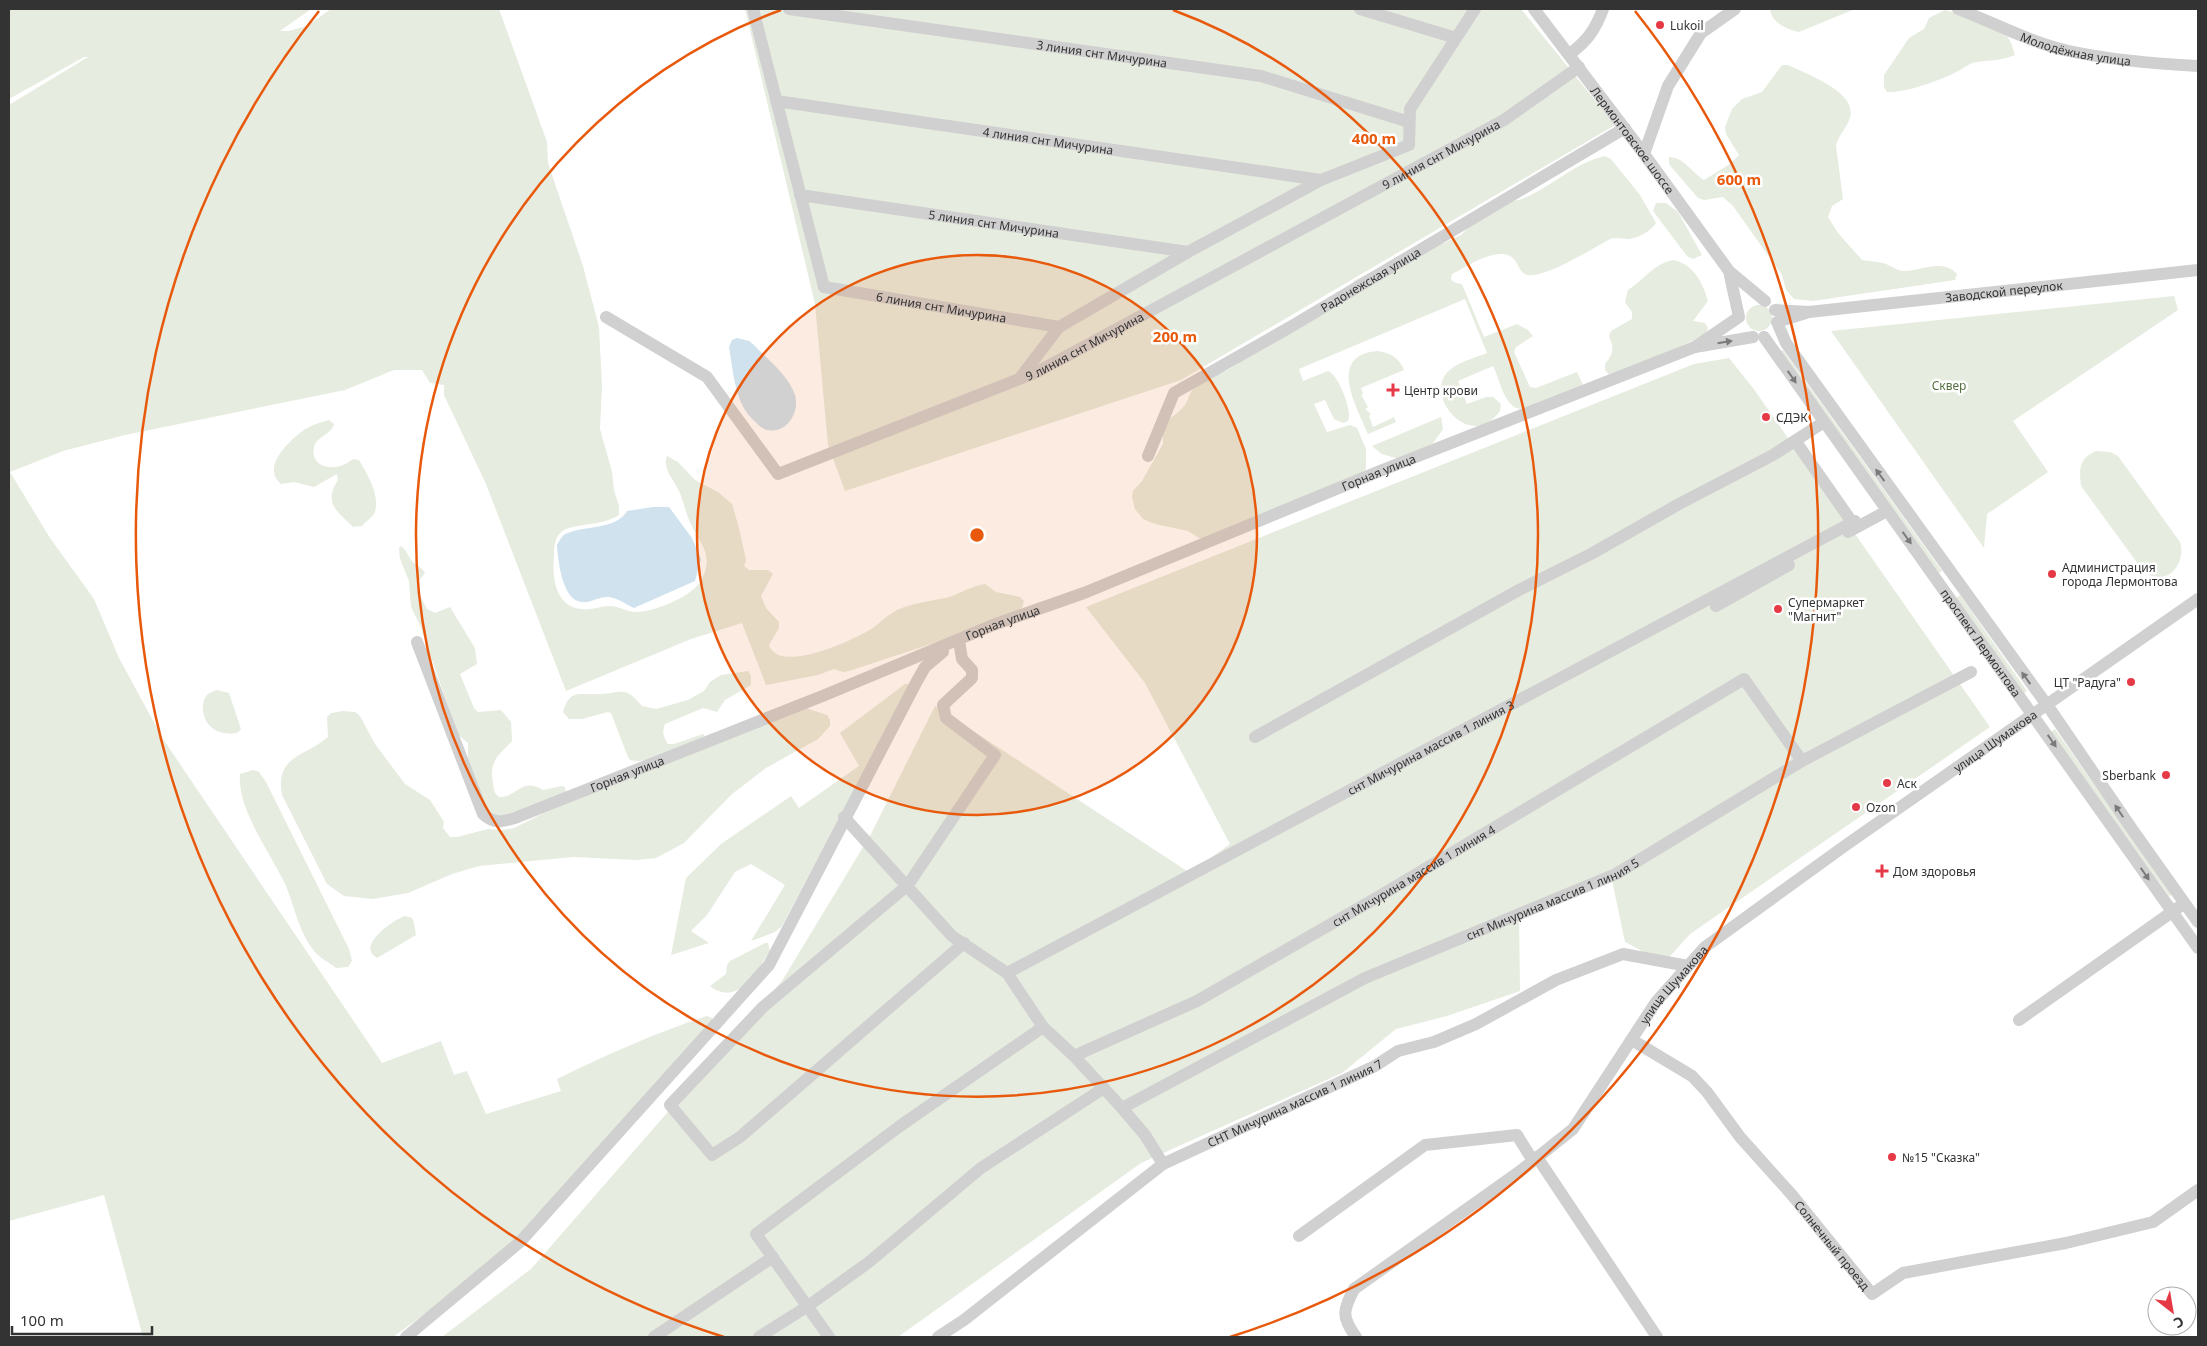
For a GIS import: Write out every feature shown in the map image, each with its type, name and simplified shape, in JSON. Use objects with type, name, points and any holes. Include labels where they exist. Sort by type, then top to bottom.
[{"type":"street","points":[[753,9],[800,195]]},
{"type":"street","name":"3 линия снт Мичурина","points":[[789,9],[1261,76],[1409,122]]},
{"type":"street","points":[[1360,9],[1456,38]]},
{"type":"street","points":[[1020,378],[1059,327],[1188,252],[1320,180],[1409,145],[1410,109],[1475,9]]},
{"type":"street","name":"Лермонтовское шоссе","points":[[1534,9],[1570,54],[1729,271]]},
{"type":"street","points":[[1570,54],[1586,41],[1603,9]]},
{"type":"street","points":[[1644,154],[1668,86],[1701,33],[1735,9]]},
{"type":"street","name":"Молодёжная улица","points":[[1958,9],[2035,40],[2069,51],[2164,64],[2198,66]]},
{"type":"street","name":"9 линия снт Мичурина","points":[[606,317],[708,377],[778,474],[1037,372],[1504,120],[1579,67]]},
{"type":"street","name":"4 линия снт Мичурина","points":[[776,101],[1320,180]]},
{"type":"street","name":"Радонежская улица","points":[[1148,456],[1174,393],[1292,326],[1625,128]]},
{"type":"street","name":"5 линия снт Мичурина","points":[[800,195],[1188,252]]},
{"type":"street","name":"6 линия снт Мичурина","points":[[800,195],[824,287],[1059,327]]},
{"type":"street","name":"Заводской переулок","points":[[1772,311],[1808,312],[2198,270]]},
{"type":"street","points":[[1695,346],[1759,337],[1773,331],[1772,311],[1729,271]]},
{"type":"street","points":[[1729,271],[1741,327],[1759,337]]},
{"type":"street","points":[[1695,346],[1739,317],[1741,311],[1748,303],[1760,300],[1772,311]]},
{"type":"street","name":"проспект Лермонтова","points":[[1772,311],[1786,343],[2047,705],[2198,922]]},
{"type":"street","points":[[1786,343],[1791,328],[1808,312]]},
{"type":"street","name":"проспект Лермонтова","points":[[1759,337],[1824,422],[1888,511],[2198,948]]},
{"type":"street","name":"Горная улица","points":[[417,642],[483,814],[491,821],[499,822],[515,818],[960,641],[993,625],[1084,592],[1380,471],[1695,346]]},
{"type":"street","points":[[1255,737],[1520,590],[1591,554],[1796,442],[1824,422]]},
{"type":"street","name":"снт Мичурина массив 1 линия 3","points":[[1007,973],[1854,521],[1796,442]]},
{"type":"street","points":[[1716,606],[1888,511]]},
{"type":"street","name":"улица Шумакова","points":[[1356,1337],[1347,1325],[1344,1308],[1354,1289],[1535,1159],[1573,1129],[1656,1002],[1705,947],[1846,845],[2198,600]]},
{"type":"street","points":[[406,1337],[520,1242],[768,966],[844,817],[925,667],[937,655],[960,641],[962,659],[972,670],[972,678],[943,705],[946,718],[995,755],[908,885],[764,1007],[670,1105],[712,1155],[740,1137],[964,943]]},
{"type":"street","name":"снт Мичурина массив 1 линия 5","points":[[1122,1108],[1364,978],[1616,874],[1802,761],[1972,672]]},
{"type":"street","name":"снт Мичурина массив 1 линия 4","points":[[1074,1056],[1197,1001],[1378,897],[1744,679],[1802,761]]},
{"type":"street","points":[[844,817],[908,885],[952,936],[1007,973],[1043,1027],[1074,1056],[1122,1108],[1144,1135],[1163,1164]]},
{"type":"street","points":[[2019,1020],[2185,903]]},
{"type":"street","name":"СНТ Мичурина массив 1 линия 7","points":[[938,1337],[964,1320],[1163,1164],[1376,1066],[1398,1051],[1434,1042],[1476,1024],[1556,980],[1623,954],[1688,966]]},
{"type":"street","points":[[829,1337],[756,1234],[900,1126],[1043,1027]]},
{"type":"street","name":"Солнечный проезд","points":[[1632,1040],[1692,1076],[1707,1092],[1740,1137],[1792,1195],[1872,1294],[1903,1273],[2066,1243],[2153,1222],[2198,1190]]},
{"type":"street","points":[[758,1337],[808,1306],[868,1262],[981,1168],[1104,1088]]},
{"type":"street","points":[[1299,1236],[1425,1146],[1517,1135],[1657,1337]]},
{"type":"street","points":[[654,1337],[773,1257]]},
{"type":"green space","points":[[9,9],[311,9],[280,31],[289,31],[307,26],[331,9],[499,9],[547,142],[548,163],[583,266],[599,327],[602,386],[600,429],[619,506],[619,515],[612,519],[570,528],[558,535],[555,546],[554,573],[557,589],[565,602],[580,609],[610,606],[633,612],[644,611],[673,602],[698,585],[706,570],[706,555],[689,520],[679,491],[667,470],[667,456],[678,462],[695,480],[718,492],[732,504],[746,560],[744,566],[749,570],[768,570],[773,574],[761,596],[766,608],[779,622],[779,628],[769,645],[775,653],[786,657],[799,656],[830,648],[870,630],[897,610],[949,597],[980,585],[985,584],[996,592],[1020,597],[1024,601],[1022,608],[1012,614],[937,642],[849,671],[843,672],[834,669],[818,675],[766,685],[742,623],[691,639],[566,691],[486,484],[444,395],[444,385],[430,383],[422,370],[394,370],[345,390],[125,435],[63,451],[10,472],[50,538],[94,599],[119,658],[163,739],[382,1063],[441,1041],[454,1075],[467,1071],[486,1114],[561,1091],[557,1079],[575,1070],[669,1030],[707,1016],[712,1018],[712,1021],[516,1239],[447,1298],[393,1337],[143,1337],[104,1195],[9,1221],[9,105],[88,57],[84,57],[9,99]]},
{"type":"green space","points":[[745,9],[1521,9],[1615,125],[1181,380],[845,491],[828,445],[815,304]]},
{"type":"green space","points":[[1770,9],[1855,9],[1799,32],[1780,25],[1773,18]]},
{"type":"green space","points":[[1945,10],[1978,20],[2003,32],[2010,40],[2015,55],[1972,63],[1951,75],[1933,82],[1895,92],[1887,92],[1884,87],[1884,75],[1909,38],[1924,29],[1929,18]]},
{"type":"green space","points":[[1782,65],[1788,65],[1829,85],[1846,100],[1850,109],[1849,122],[1836,146],[1843,199],[1832,206],[1828,217],[1838,233],[1862,260],[1883,263],[1904,271],[1932,266],[1945,267],[1957,274],[1955,280],[1813,301],[1794,299],[1786,290],[1782,275],[1733,206],[1723,197],[1704,200],[1698,198],[1673,169],[1669,164],[1669,157],[1684,162],[1704,180],[1730,164],[1739,155],[1726,134],[1725,127],[1732,109],[1742,99],[1762,92]]},
{"type":"green space","points":[[1605,156],[1611,159],[1640,195],[1656,223],[1648,231],[1629,239],[1610,239],[1569,262],[1536,275],[1525,274],[1513,258],[1499,254],[1482,258],[1452,274],[1451,280],[1462,284],[1484,337],[1517,324],[1528,330],[1533,336],[1516,347],[1514,352],[1530,387],[1536,388],[1577,372],[1583,385],[1522,409],[1516,408],[1503,392],[1493,366],[1458,381],[1467,404],[1486,397],[1493,397],[1501,404],[1500,411],[1489,422],[1477,426],[1465,424],[1455,417],[1447,407],[1442,396],[1441,384],[1446,374],[1459,364],[1487,353],[1465,299],[1299,369],[1303,381],[1328,371],[1336,379],[1347,402],[1348,421],[1343,423],[1334,419],[1325,400],[1314,404],[1327,432],[1350,425],[1357,428],[1366,449],[1366,469],[1362,474],[1205,539],[1199,538],[1188,531],[1155,524],[1143,519],[1135,509],[1132,497],[1133,491],[1142,481],[1163,444],[1163,425],[1179,412],[1196,386],[1234,367],[1243,359],[1343,298],[1354,281],[1426,244],[1444,243],[1461,235],[1474,222],[1476,210],[1483,206],[1490,203],[1524,198],[1573,169]]},
{"type":"green space","points":[[1656,203],[1666,203],[1678,212],[1702,255],[1693,259],[1687,256],[1653,211]]},
{"type":"green space","points":[[1674,260],[1681,262],[1692,270],[1700,281],[1708,301],[1693,321],[1705,323],[1708,328],[1706,334],[1678,348],[1610,376],[1605,370],[1605,364],[1612,351],[1609,336],[1611,331],[1632,319],[1632,312],[1625,302],[1628,290],[1655,268]]},
{"type":"green space","name":"Сквер","points":[[2174,296],[2178,310],[2013,421],[2048,472],[1987,514],[1984,548],[1831,331]]},
{"type":"green space","points":[[1759,305],[1768,309],[1772,318],[1768,327],[1759,331],[1750,327],[1746,318],[1750,309]]},
{"type":"green space","points":[[1783,350],[1942,571],[1939,573],[1780,352]]},
{"type":"green space","points":[[1378,351],[1394,357],[1400,362],[1404,370],[1361,388],[1363,394],[1361,395],[1368,407],[1365,409],[1371,414],[1369,416],[1373,427],[1394,417],[1396,422],[1368,434],[1349,384],[1349,372],[1353,362],[1362,355]]},
{"type":"green space","points":[[1729,358],[1753,388],[1990,727],[1690,934],[1664,963],[1625,942],[1610,871],[1519,916],[1520,991],[1447,1016],[1396,1029],[1342,1073],[1141,1163],[898,1337],[442,1337],[531,1269],[782,981],[871,834],[935,706],[1190,873],[1230,844],[1145,683],[1086,607],[1694,364]]},
{"type":"green space","points":[[1441,417],[1443,429],[1431,446],[1399,459],[1382,454],[1372,446]]},
{"type":"green space","points":[[329,420],[334,424],[330,431],[316,443],[314,447],[315,458],[327,467],[338,467],[353,459],[359,460],[372,484],[376,498],[374,514],[362,526],[353,527],[334,506],[332,495],[338,480],[337,474],[314,487],[294,482],[281,484],[276,478],[275,464],[288,443],[306,428]]},
{"type":"green space","points":[[2096,451],[2110,452],[2118,456],[2180,542],[2181,556],[2179,563],[2171,573],[2158,577],[2149,574],[2141,568],[2081,486],[2081,465],[2086,457]]},
{"type":"green space","points":[[401,546],[413,562],[425,573],[417,583],[418,592],[427,609],[435,613],[450,607],[475,648],[477,664],[460,674],[474,708],[478,712],[501,710],[511,722],[512,741],[496,759],[492,769],[495,793],[499,797],[530,786],[543,790],[562,786],[565,787],[566,793],[561,798],[497,817],[489,813],[468,766],[468,743],[458,735],[420,625],[411,607],[409,581],[400,559],[399,548]]},
{"type":"green space","points":[[1960,595],[2027,691],[2024,693],[1956,598]]},
{"type":"green space","points":[[748,671],[751,676],[751,685],[725,700],[717,712],[703,708],[665,724],[663,732],[668,744],[674,744],[703,734],[705,736],[668,754],[647,760],[630,760],[611,713],[608,712],[582,719],[569,719],[563,712],[569,699],[577,694],[618,692],[631,695],[642,706],[656,709],[688,700],[704,691],[710,682],[721,675]]},
{"type":"green space","points":[[905,684],[908,684],[909,687],[782,926],[775,932],[751,941],[785,885],[751,864],[735,872],[707,915],[691,931],[709,943],[671,955],[686,878],[721,844],[791,796],[799,808],[859,766],[840,733]]},
{"type":"green space","points":[[217,690],[229,693],[241,729],[237,733],[230,734],[218,731],[212,728],[205,719],[203,713],[204,699],[208,694]]},
{"type":"green space","points":[[806,708],[827,715],[830,720],[830,726],[818,739],[766,768],[732,794],[684,843],[656,858],[636,860],[573,857],[479,866],[452,874],[408,893],[373,899],[344,896],[327,884],[282,795],[281,782],[287,764],[328,737],[327,717],[331,713],[343,711],[355,712],[360,716],[375,744],[405,784],[430,800],[444,822],[443,828],[450,837],[457,837],[488,829],[502,830],[514,828],[546,812]]},
{"type":"green space","points":[[2055,729],[2172,895],[2169,896],[2051,732]]},
{"type":"green space","points":[[253,770],[259,772],[266,782],[349,949],[352,961],[348,967],[336,968],[315,952],[305,937],[286,886],[249,817],[244,802],[240,788],[240,774]]},
{"type":"green space","points":[[405,916],[412,918],[416,935],[377,958],[371,952],[373,941],[382,930]]},
{"type":"green space","points":[[768,943],[770,951],[746,984],[738,990],[730,992],[720,992],[710,986],[726,974],[727,965],[730,961]]},
{"type":"water","points":[[737,338],[749,341],[754,345],[777,368],[792,388],[795,395],[796,408],[794,415],[781,429],[767,430],[762,428],[749,415],[739,398],[729,347],[732,340]]},
{"type":"water","points":[[653,507],[669,507],[692,538],[701,559],[695,581],[634,608],[609,597],[585,602],[575,600],[570,595],[562,579],[557,545],[562,537],[571,532],[615,522],[627,511]]},
{"type":"place","name":"Lukoil","points":[[1660,25]]},
{"type":"place","name":"Центр крови","points":[[1393,390]]},
{"type":"place","name":"СДЭК","points":[[1766,417]]},
{"type":"place","name":"Администрация города Лермонтова","points":[[2052,574]]},
{"type":"place","name":"Супермаркет \"Магнит\"","points":[[1778,609]]},
{"type":"place","name":"ЦТ \"Радуга\"","points":[[2131,682]]},
{"type":"place","name":"Sberbank","points":[[2166,775]]},
{"type":"place","name":"Аск","points":[[1887,783]]},
{"type":"place","name":"Ozon","points":[[1856,807]]},
{"type":"place","name":"Дом здоровья","points":[[1882,871]]},
{"type":"place","name":"№15 \"Сказка\"","points":[[1892,1157]]}]
